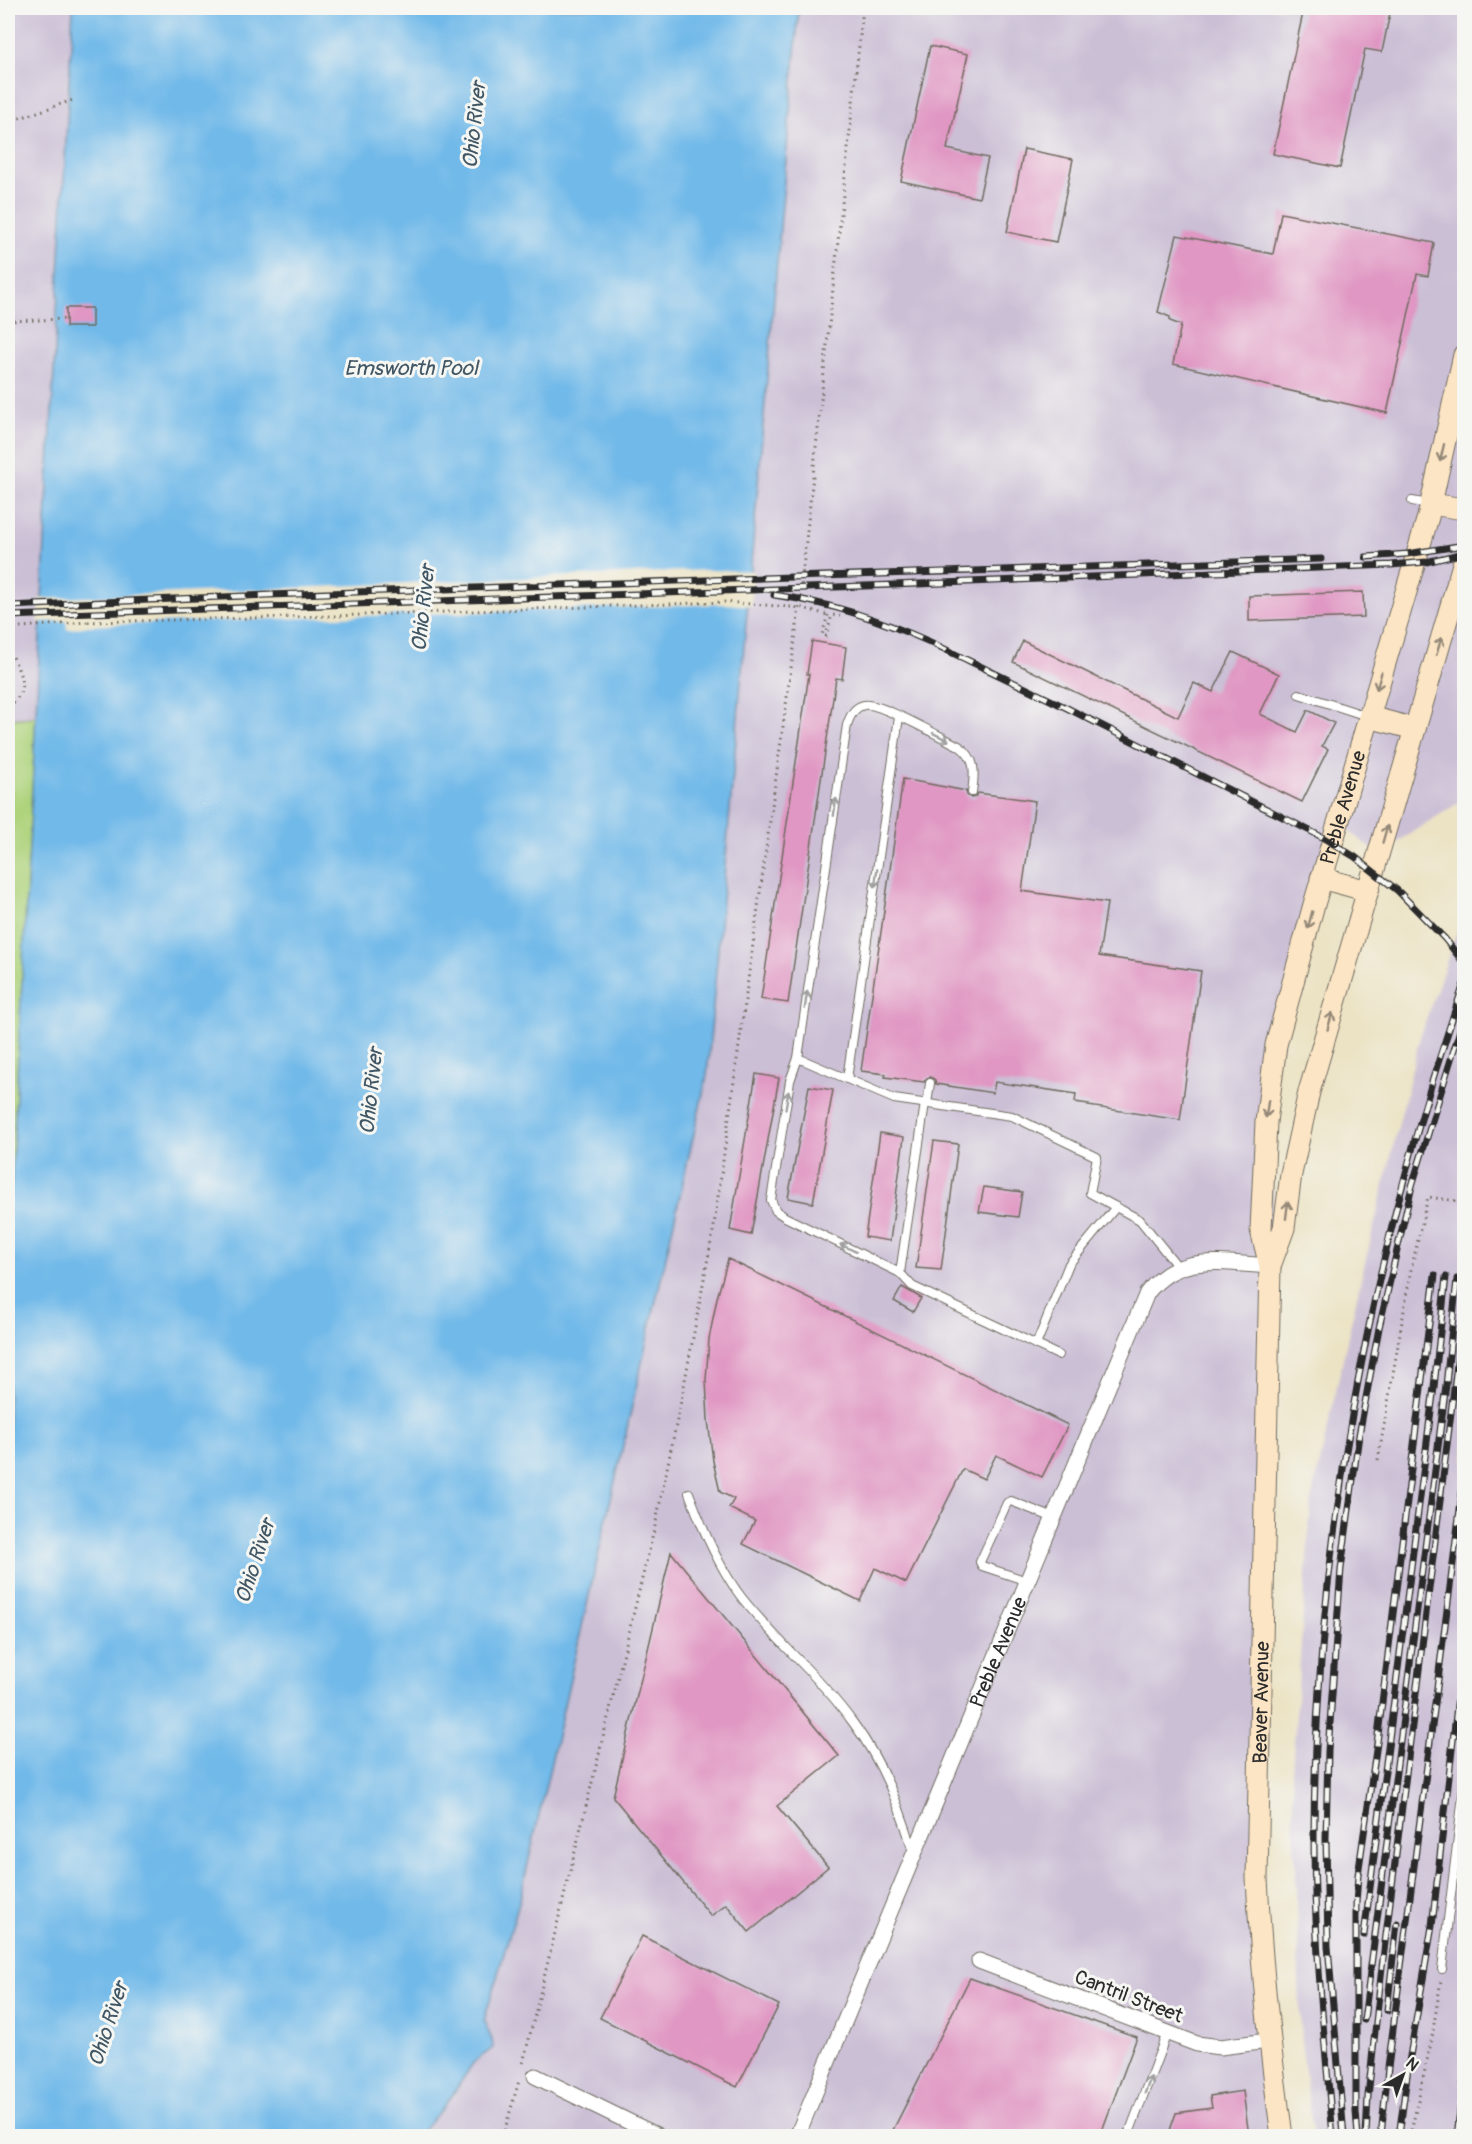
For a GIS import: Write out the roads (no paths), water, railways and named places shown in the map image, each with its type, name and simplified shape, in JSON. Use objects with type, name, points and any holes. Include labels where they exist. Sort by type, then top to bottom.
[{"type":"street","name":"Preble Avenue","points":[[797,2136],[1147,1293],[1156,1282],[1178,1267],[1206,1263],[1270,1266],[1261,1230],[1266,1122],[1275,1053],[1322,878],[1369,717],[1421,503],[1464,355]]},
{"type":"street","points":[[1421,503],[1464,509]]},
{"type":"street","points":[[1270,1266],[1284,1228],[1291,1174],[1309,1092],[1464,561]]},
{"type":"street","points":[[1369,717],[1415,729]]},
{"type":"street","points":[[1322,878],[1368,891]]},
{"type":"street","name":"Beaver Avenue","points":[[1270,1266],[1257,1878],[1260,1950],[1282,2136]]},
{"type":"street","name":"Cantril Street","points":[[979,1961],[1197,2044],[1220,2047],[1269,2041]]},
{"type":"street","points":[[528,2073],[658,2136]]},
{"type":"lane","points":[[1299,694],[1369,717]]},
{"type":"lane","points":[[972,792],[975,769],[965,750],[878,706],[862,705],[855,709],[847,725],[798,1058],[790,1081],[772,1182],[771,1200],[776,1211],[785,1217],[900,1273],[912,1286],[1058,1355]]},
{"type":"lane","points":[[847,1078],[899,717]]},
{"type":"lane","points":[[798,1058],[894,1099],[1012,1116],[1096,1157],[1090,1193],[1140,1220],[1178,1267]]},
{"type":"lane","points":[[900,1273],[930,1083]]},
{"type":"lane","points":[[1036,1345],[1069,1264],[1116,1207]]},
{"type":"lane","points":[[688,1493],[704,1535],[741,1597],[853,1722],[877,1759],[904,1823],[914,1856]]},
{"type":"lane","points":[[1028,1581],[982,1566],[980,1562],[1007,1503],[1011,1501],[1054,1518]]},
{"type":"lane","points":[[1442,1969],[1464,1787]]},
{"type":"lane","points":[[1128,2136],[1167,2033]]},
{"type":"water","name":"Emsworth Pool","points":[[73,8],[799,8],[707,1076],[520,1899],[484,2021],[493,2048],[473,2063],[451,2097],[422,2132],[424,2136],[8,2136],[8,1200],[11,1190]]},
{"type":"railway","points":[[1366,557],[1407,554],[1458,546]]},
{"type":"railway","points":[[8,616],[1391,565],[1426,562],[1464,553]]},
{"type":"railway","points":[[8,606],[1321,559]]},
{"type":"railway","points":[[774,595],[815,602],[854,613],[930,642],[1067,708],[1322,837],[1355,857],[1398,891],[1445,939],[1464,963]]},
{"type":"railway","points":[[1333,2136],[1320,1987],[1314,1874],[1317,1728],[1324,1620],[1337,1512],[1354,1404],[1375,1298],[1430,1087],[1464,984]]},
{"type":"railway","points":[[1344,2136],[1328,1946],[1326,1838],[1328,1751],[1341,1569],[1359,1435],[1379,1328],[1412,1186],[1464,1017]]},
{"type":"railway","points":[[1358,2136],[1356,2112],[1358,1875],[1377,1743],[1435,1275]]},
{"type":"railway","points":[[1364,1935],[1446,1277]]},
{"type":"railway","points":[[1364,2020],[1446,1385],[1457,1279]]},
{"type":"railway","points":[[1366,2136],[1382,1967],[1464,1308]]},
{"type":"railway","points":[[1381,2136],[1464,1478]]},
{"type":"railway","points":[[1399,2136],[1432,1926],[1464,1644]]},
{"type":"railway","points":[[1387,2010],[1397,1923]]},
{"type":"railway","points":[[1457,2136],[1464,2077]]},
{"type":"water label","name":"Ohio River","points":[[474,125]]},
{"type":"water label","name":"Ohio River","points":[[423,608]]},
{"type":"water label","name":"Ohio River","points":[[371,1091]]},
{"type":"water label","name":"Ohio River","points":[[255,1561]]},
{"type":"water label","name":"Ohio River","points":[[108,2024]]}]
